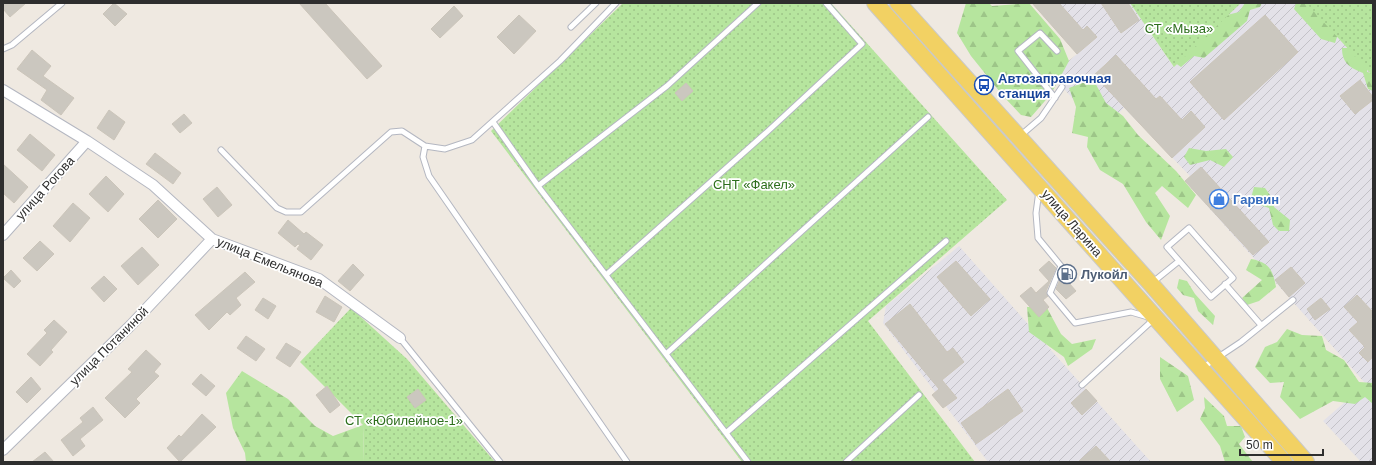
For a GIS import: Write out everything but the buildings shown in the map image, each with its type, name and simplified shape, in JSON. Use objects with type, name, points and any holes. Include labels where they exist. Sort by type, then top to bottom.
[{"type":"main road","name":"улица Ларина","points":[[876,3],[1284,462]]},
{"type":"main road","name":"улица Ларина","points":[[902,4],[1151,284],[1306,462]]},
{"type":"street","name":"улица Емельянова","points":[[3,90],[87,141],[153,185],[212,239],[319,279],[400,338]]},
{"type":"street","name":"улица Рогова","points":[[3,235],[87,141]]},
{"type":"street","name":"улица Потаниной","points":[[3,450],[131,324],[212,239]]},
{"type":"lane","points":[[3,49],[12,45],[62,3]]},
{"type":"lane","points":[[571,27],[596,3]]},
{"type":"lane","points":[[221,150],[277,208],[286,212],[301,212],[391,132],[402,132],[425,146],[446,149],[472,140],[560,61],[616,3]]},
{"type":"lane","points":[[538,186],[667,86],[758,3]]},
{"type":"lane","points":[[606,275],[767,132],[862,44],[826,3]]},
{"type":"lane","points":[[1055,98],[1018,51],[1040,33],[1057,51]]},
{"type":"lane","points":[[1019,137],[1041,118],[1062,87]]},
{"type":"lane","points":[[666,354],[928,117]]},
{"type":"lane","points":[[493,122],[538,186],[748,462]]},
{"type":"lane","points":[[425,146],[423,157],[429,176],[627,462]]},
{"type":"lane","points":[[1040,186],[1036,213],[1038,238],[1061,266],[1050,293],[1075,322],[1131,312],[1155,318]]},
{"type":"lane","points":[[1189,228],[1232,278],[1225,284],[1211,297],[1167,247],[1189,228]]},
{"type":"lane","points":[[726,433],[946,240]]},
{"type":"lane","points":[[1151,284],[1179,261]]},
{"type":"lane","points":[[1225,284],[1261,325]]},
{"type":"lane","points":[[1201,369],[1215,358],[1241,342],[1293,300]]},
{"type":"lane","points":[[1082,385],[1155,318]]},
{"type":"lane","points":[[400,338],[500,462]]},
{"type":"lane","points":[[846,462],[919,396]]},
{"type":"shaded area","points":[[1032,3],[1130,3],[1174,67],[1241,3],[1306,3],[1373,76],[1373,462],[1361,462],[1323,421],[1366,384],[1185,181],[1190,176],[1124,108],[1100,130],[1052,75],[1077,54]]},
{"type":"shaded area","points":[[959,246],[1151,462],[988,462],[883,323],[886,306]]},
{"type":"green space","name":"СНТ «Факел»","points":[[623,3],[831,3],[1007,200],[868,321],[975,462],[742,462],[491,131]]},
{"type":"green space","points":[[966,3],[989,3],[992,6],[1029,3],[1060,39],[1069,61],[1051,94],[1031,117],[1021,115],[1004,97],[971,56],[957,33]]},
{"type":"green space","name":"СТ «Мыза»","points":[[1130,3],[1241,3],[1174,67]]},
{"type":"green space","points":[[1245,3],[1262,3],[1260,7],[1250,10],[1247,21],[1204,58],[1194,56],[1181,67],[1171,60],[1203,21],[1239,12]]},
{"type":"green space","points":[[1296,3],[1307,3],[1338,34],[1335,43],[1321,39],[1294,9]]},
{"type":"green space","points":[[1306,3],[1373,3],[1373,76]]},
{"type":"green space","points":[[1342,48],[1353,48],[1369,63],[1367,72],[1373,73],[1373,91],[1368,89],[1363,73],[1351,67],[1345,61],[1343,58]]},
{"type":"green space","points":[[1093,79],[1106,103],[1123,116],[1138,135],[1176,171],[1196,195],[1188,208],[1162,186],[1155,193],[1170,216],[1161,240],[1146,222],[1123,184],[1100,170],[1087,147],[1088,137],[1072,133],[1076,107],[1069,88]]},
{"type":"green space","points":[[1189,148],[1206,151],[1226,149],[1233,157],[1224,167],[1210,160],[1190,165],[1184,157]]},
{"type":"green space","points":[[1254,187],[1265,188],[1273,199],[1274,207],[1290,220],[1289,231],[1279,231],[1273,225],[1269,208],[1257,204],[1251,198]]},
{"type":"green space","points":[[1251,259],[1262,262],[1272,271],[1276,287],[1259,301],[1247,305],[1242,298],[1262,280],[1246,270]]},
{"type":"green space","points":[[1179,279],[1187,281],[1195,294],[1215,316],[1213,325],[1198,311],[1194,298],[1183,295],[1177,288]]},
{"type":"green space","points":[[1046,306],[1061,334],[1072,344],[1096,339],[1092,349],[1068,366],[1064,357],[1029,332],[1027,307]]},
{"type":"green space","name":"СТ «Юбилейное-1»","points":[[351,308],[407,359],[495,462],[364,462],[363,425],[300,362]]},
{"type":"green space","points":[[1287,329],[1302,335],[1322,336],[1326,350],[1344,360],[1359,382],[1373,383],[1373,404],[1365,397],[1355,404],[1333,401],[1300,419],[1280,397],[1284,382],[1270,383],[1255,367],[1265,347],[1277,342]]},
{"type":"green space","points":[[1160,357],[1188,376],[1194,400],[1177,412],[1160,379]]},
{"type":"green space","points":[[242,371],[288,399],[315,426],[333,436],[363,425],[364,462],[246,462],[245,453],[233,428],[226,393]]},
{"type":"green space","points":[[1204,397],[1224,416],[1227,426],[1241,426],[1245,437],[1239,444],[1253,462],[1225,462],[1220,446],[1200,419],[1205,408]]},
{"type":"place","name":"Автозаправочная станция","points":[[984,85]]},
{"type":"place","name":"Гарвин","points":[[1219,199]]},
{"type":"place","name":"Лукойл","points":[[1067,274]]}]
